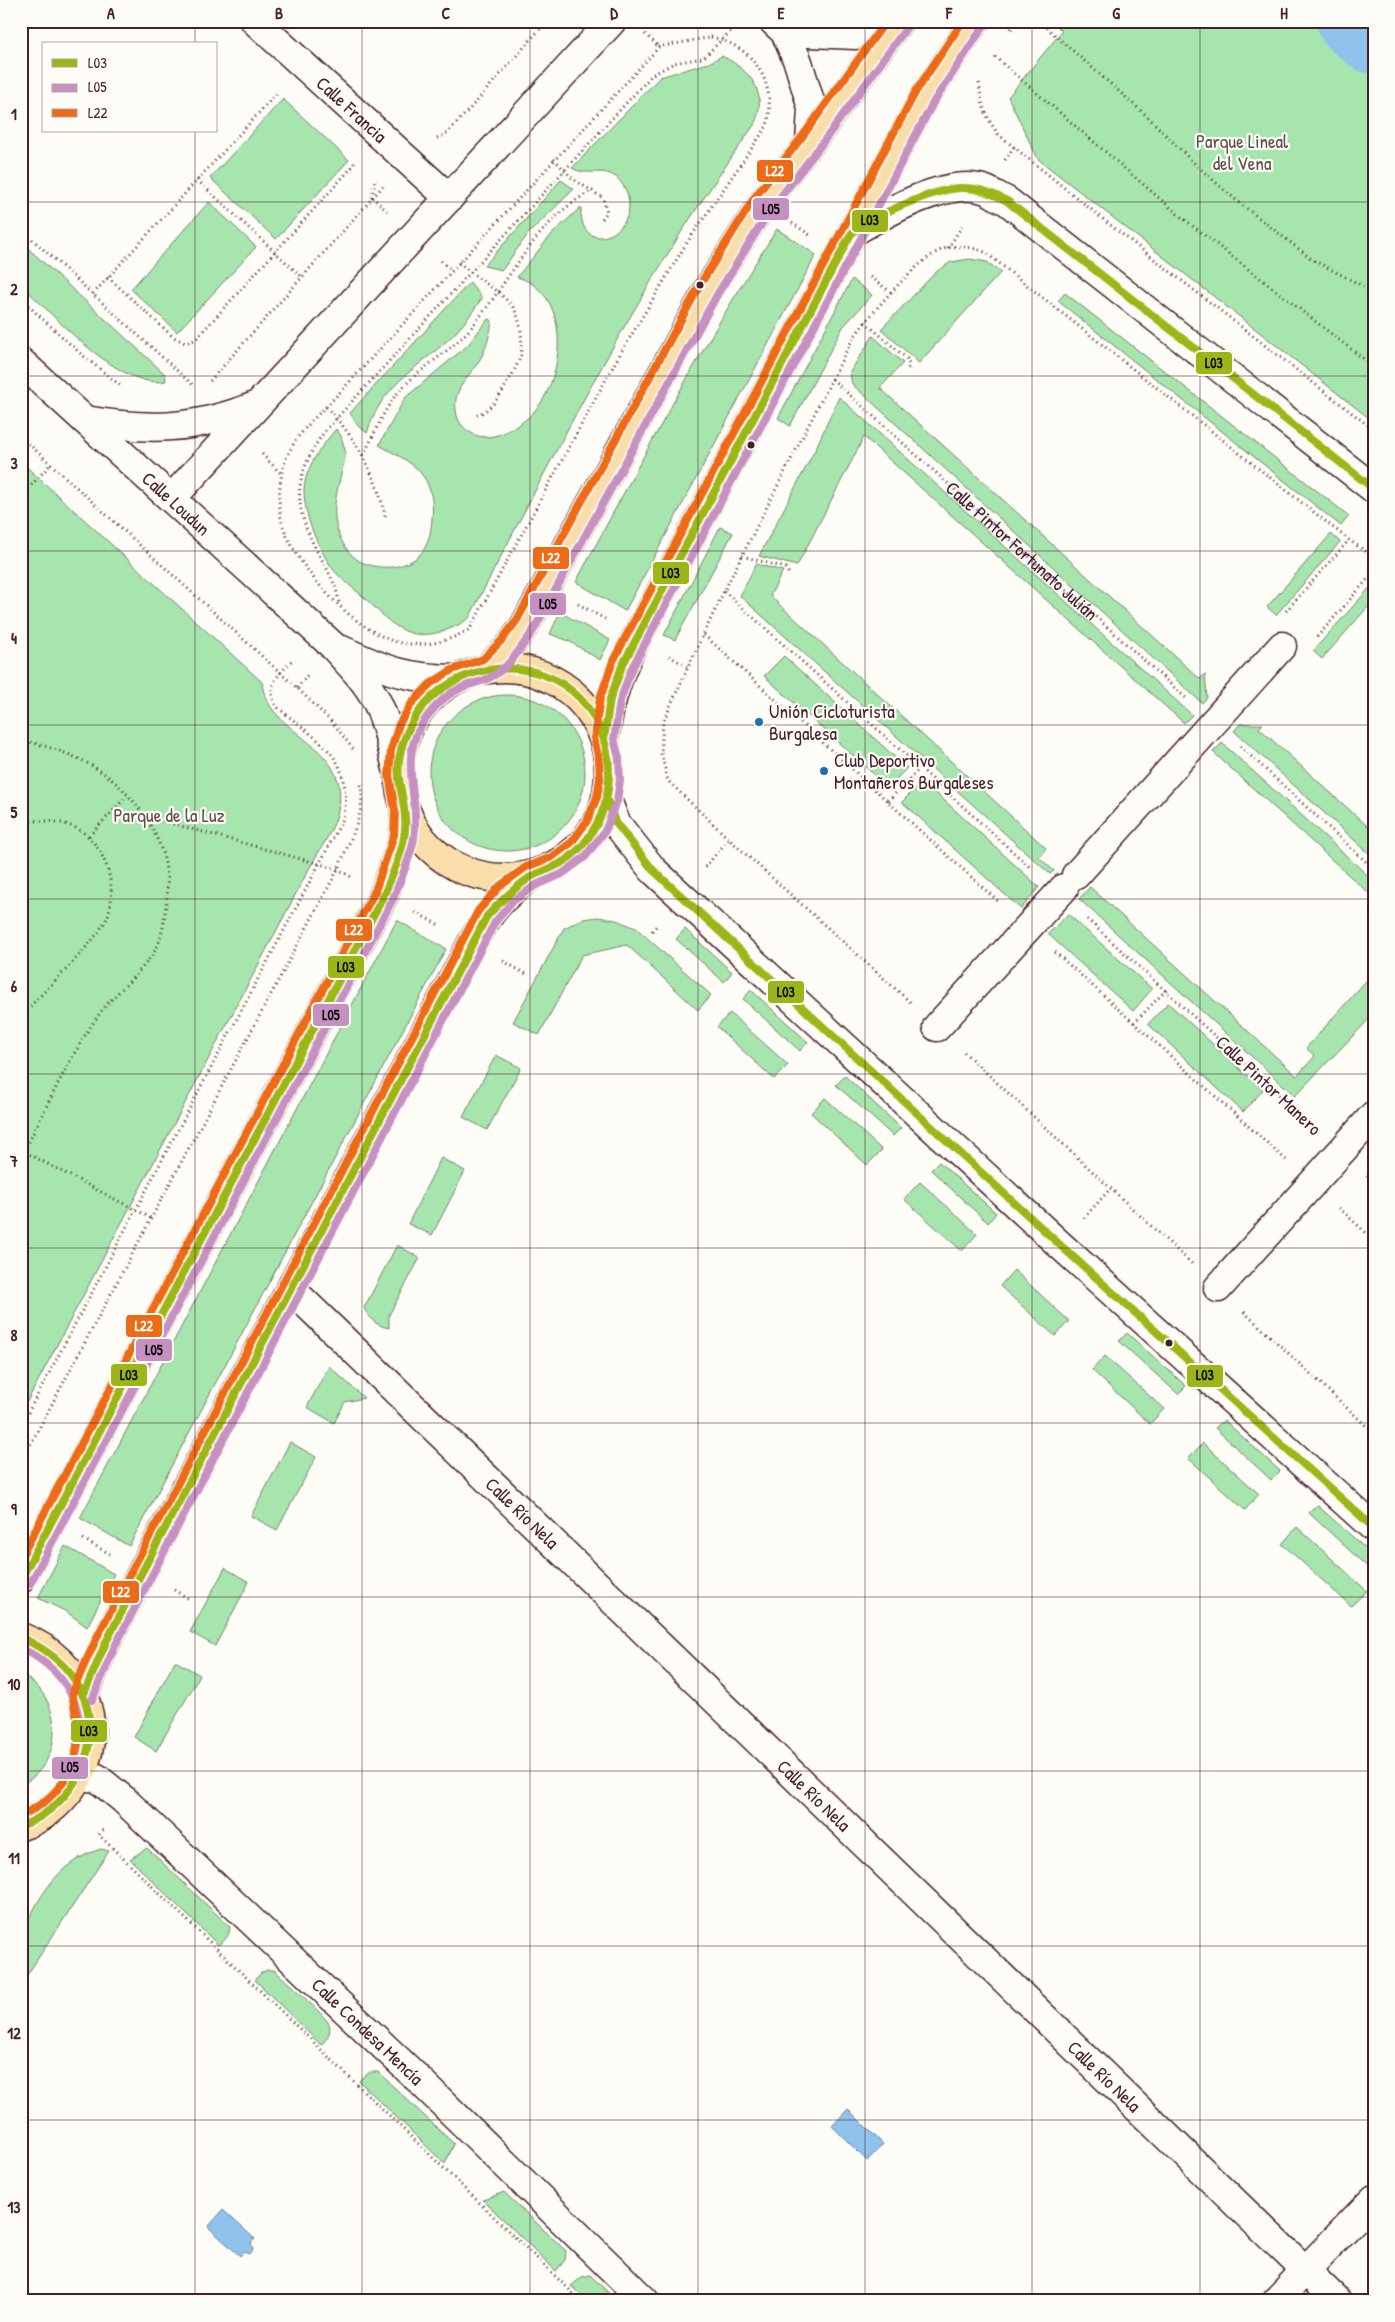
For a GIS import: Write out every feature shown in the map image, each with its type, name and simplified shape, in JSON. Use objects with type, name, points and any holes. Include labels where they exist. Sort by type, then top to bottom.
[{"type":"main road","points":[[604,739],[610,699],[622,666],[636,637],[925,96],[975,21]]},
{"type":"main road","points":[[488,668],[510,646],[547,586],[709,288],[763,203],[810,143],[898,23]]},
{"type":"main road","points":[[21,1579],[384,895],[404,837],[405,810],[399,776],[401,752],[408,729],[420,709],[436,692],[456,679],[488,668],[518,668],[546,676],[572,691],[591,714],[604,739],[609,759],[610,780],[607,800],[596,826],[579,849],[557,866],[531,876],[505,880],[479,876],[456,867],[434,852],[417,833],[405,810]]},
{"type":"main road","points":[[83,1696],[106,1642],[142,1572],[472,943],[487,916],[506,894],[531,876]]},
{"type":"main road","points":[[21,1637],[35,1642],[51,1652],[65,1665],[76,1680],[89,1714],[90,1734],[88,1755],[80,1776],[61,1803],[33,1822],[21,1826]]},
{"type":"street","name":"Calle Francia","points":[[254,21],[449,198]]},
{"type":"street","points":[[172,498],[612,21]]},
{"type":"street","points":[[779,27],[856,35],[898,23]]},
{"type":"street","points":[[779,27],[798,62],[812,108],[810,143]]},
{"type":"street","points":[[853,232],[891,210],[928,195],[959,188],[985,190],[1007,201],[1374,489]]},
{"type":"street","name":"Calle Loudun","points":[[21,362],[332,645],[361,676],[376,701],[385,722],[399,776]]},
{"type":"street","points":[[85,420],[125,427],[160,428],[195,425],[226,418],[259,404]]},
{"type":"street","name":"Calle Loudun","points":[[332,645],[397,673],[422,679],[456,679]]},
{"type":"street","points":[[937,1027],[1282,646]]},
{"type":"street","points":[[607,800],[616,823],[653,870],[1054,1238],[1374,1528]]},
{"type":"street","points":[[1218,1288],[1374,1115]]},
{"type":"street","name":"Calle Río Nela","points":[[291,1289],[1337,2301]]},
{"type":"street","name":"Calle Condesa Mencía","points":[[80,1776],[97,1778],[124,1800],[414,2075],[645,2301]]},
{"type":"street","points":[[1276,2301],[1374,2199]]},
{"type":"path","points":[[431,139],[445,135],[548,21]]},
{"type":"path","points":[[1039,21],[1146,116],[1196,165],[1237,201],[1313,260],[1374,292]]},
{"type":"path","points":[[711,37],[723,39],[742,52],[761,69],[768,88],[771,109],[767,126],[686,244],[616,361],[470,630],[447,641],[424,644],[398,642],[380,635],[356,618],[320,587],[304,567],[282,524],[280,488],[284,465],[289,452],[301,434],[554,160],[659,47],[693,39],[711,37]]},
{"type":"path","points":[[989,60],[992,54],[1180,216],[1374,367]]},
{"type":"path","points":[[980,78],[981,103],[988,122],[998,135],[1109,224],[1374,430]]},
{"type":"path","points":[[93,294],[280,89]]},
{"type":"path","points":[[108,277],[172,336],[179,341],[190,342],[195,340],[354,165],[353,157]]},
{"type":"path","points":[[554,160],[573,179],[603,198],[607,212],[602,219]]},
{"type":"path","points":[[197,180],[302,277]]},
{"type":"path","points":[[363,455],[396,396],[470,328],[510,270],[553,219],[574,200],[593,190]]},
{"type":"path","points":[[207,384],[372,197]]},
{"type":"path","points":[[21,229],[200,391]]},
{"type":"path","points":[[1374,557],[1349,540],[985,252],[960,246],[943,249],[923,262],[865,322],[852,340],[724,591],[688,667],[663,722],[660,753],[668,781],[729,839],[937,1027],[1374,1433]]},
{"type":"path","points":[[460,262],[470,272],[497,290],[514,308],[521,333],[521,355],[491,406],[474,417]]},
{"type":"path","points":[[21,298],[81,354],[120,386],[126,388]]},
{"type":"path","points":[[865,322],[907,359],[908,369]]},
{"type":"path","name":"Calle Pintor Fortunato Julián","points":[[832,379],[1374,869]]},
{"type":"path","points":[[326,407],[357,444],[363,455],[380,491],[386,520]]},
{"type":"path","points":[[21,437],[297,688],[333,723],[354,750]]},
{"type":"path","points":[[21,496],[51,464]]},
{"type":"path","points":[[1280,618],[1349,540]]},
{"type":"path","points":[[742,556],[786,568],[789,574]]},
{"type":"path","points":[[1315,639],[1374,572]]},
{"type":"path","points":[[547,586],[688,667]]},
{"type":"path","name":"Calle Pintor Manero","points":[[724,591],[920,768],[1066,885],[1166,990],[1341,1152]]},
{"type":"path","points":[[704,635],[1374,1240]]},
{"type":"path","points":[[21,740],[45,746],[78,759],[110,778],[144,816],[158,838],[167,866],[167,897],[163,924],[156,948],[139,972],[96,1018],[21,1157]]},
{"type":"path","points":[[888,801],[920,768]]},
{"type":"path","points":[[21,1462],[338,869],[361,813],[363,796],[360,776]]},
{"type":"path","points":[[89,836],[127,796]]},
{"type":"path","points":[[144,816],[338,869],[526,974]]},
{"type":"path","points":[[21,823],[39,819],[58,822],[73,826],[89,836],[100,850],[108,869],[112,896],[108,916],[94,937],[21,1016]]},
{"type":"path","points":[[1134,1023],[1166,990]]},
{"type":"path","points":[[23,1151],[151,1218]]},
{"type":"path","points":[[1081,1222],[1110,1188]]},
{"type":"path","points":[[51,1521],[191,1600]]},
{"type":"path","points":[[99,1835],[581,2301]]},
{"type":"green space","name":"Parque Lineal del Vena","points":[[1052,21],[1374,21],[1374,422],[1038,159],[1008,97],[1062,31]]},
{"type":"green space","points":[[722,56],[741,68],[754,83],[758,92],[759,102],[754,125],[707,193],[651,281],[570,424],[469,618],[457,626],[442,632],[418,634],[399,628],[338,575],[320,548],[306,509],[304,490],[307,473],[315,457],[336,429],[341,436],[346,454],[337,494],[335,510],[336,527],[349,552],[356,559],[365,564],[386,567],[407,563],[416,558],[423,551],[431,531],[433,506],[431,494],[424,477],[416,468],[379,445],[405,398],[468,345],[488,319],[490,319],[492,321],[490,332],[483,354],[462,385],[457,396],[456,410],[459,421],[466,430],[473,434],[489,437],[501,434],[515,427],[535,411],[547,391],[554,373],[558,354],[558,334],[554,315],[547,298],[534,285],[517,277],[552,234],[581,207],[583,223],[589,233],[598,237],[608,236],[618,230],[625,220],[629,208],[627,193],[620,180],[616,177],[606,173],[577,171],[572,168],[660,77],[709,63]]},
{"type":"green space","points":[[283,99],[349,160],[276,239],[210,178]]},
{"type":"green space","points":[[561,180],[574,189],[528,234],[502,270],[484,266]]},
{"type":"green space","points":[[209,202],[256,247],[177,332],[131,289]]},
{"type":"green space","points":[[777,229],[816,255],[625,611],[576,582],[698,359]]},
{"type":"green space","points":[[21,242],[165,374],[166,381],[148,381],[128,374],[108,363],[88,348],[51,314],[21,285]]},
{"type":"green space","points":[[970,259],[987,262],[1001,272],[919,363],[881,329],[936,272],[951,262]]},
{"type":"green space","points":[[852,279],[872,295],[843,327],[790,426],[778,418]]},
{"type":"green space","points":[[470,282],[482,298],[478,304],[454,334],[390,391],[373,417],[367,433],[358,426],[350,413]]},
{"type":"green space","points":[[1065,293],[1349,516],[1341,526],[1058,301]]},
{"type":"green space","points":[[873,336],[903,363],[880,388],[1200,679],[1205,674],[1207,698],[1202,703],[852,384],[850,372]]},
{"type":"green space","points":[[839,397],[1192,715],[1184,723],[864,437],[797,566],[759,556],[815,450]]},
{"type":"green space","name":"Parque de la Luz","points":[[21,462],[262,682],[267,700],[277,715],[320,753],[332,767],[339,784],[339,806],[327,839],[309,869],[21,1413]]},
{"type":"green space","points":[[720,527],[733,533],[675,640],[664,635]]},
{"type":"green space","points":[[1331,534],[1340,542],[1276,615],[1267,607]]},
{"type":"green space","points":[[756,564],[783,571],[770,596],[1046,848],[1039,857],[1054,871],[1050,874],[740,596]]},
{"type":"green space","points":[[1374,583],[1374,600],[1322,659],[1313,651]]},
{"type":"green space","points":[[560,612],[610,640],[600,660],[569,641],[550,634]]},
{"type":"green space","points":[[784,656],[907,768],[888,787],[764,676]]},
{"type":"green space","points":[[499,695],[515,695],[530,698],[544,704],[567,723],[576,736],[582,750],[585,773],[584,788],[576,810],[557,833],[544,842],[530,848],[515,851],[499,851],[484,848],[470,842],[447,823],[438,810],[432,796],[429,781],[429,765],[432,750],[438,736],[457,713],[470,704],[484,698]]},
{"type":"green space","points":[[1240,724],[1263,724],[1259,728],[1374,832],[1374,858],[1234,731]]},
{"type":"green space","points":[[1222,743],[1374,881],[1374,898],[1213,752]]},
{"type":"green space","points":[[923,781],[1039,887],[1021,909],[902,802]]},
{"type":"green space","points":[[1090,887],[1297,1076],[1315,1056],[1306,1048],[1374,972],[1374,1014],[1295,1096],[1079,899]]},
{"type":"green space","points":[[1068,914],[1152,989],[1133,1011],[1048,934]]},
{"type":"green space","points":[[598,917],[616,920],[636,928],[711,995],[698,1010],[627,945],[582,955],[539,1035],[513,1022],[564,928],[583,919]]},
{"type":"green space","points":[[397,920],[446,949],[129,1546],[80,1518]]},
{"type":"green space","points":[[685,929],[732,972],[724,982],[676,939]]},
{"type":"green space","points":[[751,990],[808,1042],[800,1051],[743,999]]},
{"type":"green space","points":[[1168,1003],[1263,1090],[1243,1112],[1148,1024]]},
{"type":"green space","points":[[730,1013],[788,1065],[774,1079],[717,1027]]},
{"type":"green space","points":[[496,1055],[521,1068],[487,1130],[463,1117]]},
{"type":"green space","points":[[845,1076],[901,1128],[893,1136],[836,1085]]},
{"type":"green space","points":[[825,1098],[882,1150],[867,1165],[811,1113]]},
{"type":"green space","points":[[441,1158],[465,1171],[432,1235],[408,1224]]},
{"type":"green space","points":[[939,1162],[996,1213],[988,1223],[931,1170]]},
{"type":"green space","points":[[920,1182],[977,1234],[962,1251],[904,1199]]},
{"type":"green space","points":[[397,1245],[420,1258],[389,1315],[389,1328],[381,1326],[374,1321],[364,1308]]},
{"type":"green space","points":[[1014,1270],[1069,1321],[1055,1336],[1000,1286]]},
{"type":"green space","points":[[1127,1333],[1186,1386],[1178,1394],[1119,1341]]},
{"type":"green space","points":[[1105,1356],[1164,1409],[1150,1424],[1092,1370]]},
{"type":"green space","points":[[329,1366],[364,1398],[345,1402],[334,1423],[307,1407]]},
{"type":"green space","points":[[1224,1420],[1280,1471],[1271,1480],[1215,1428]]},
{"type":"green space","points":[[290,1442],[316,1457],[277,1530],[251,1516]]},
{"type":"green space","points":[[1203,1443],[1259,1494],[1245,1510],[1188,1458]]},
{"type":"green space","points":[[1317,1505],[1374,1556],[1374,1573],[1309,1513]]},
{"type":"green space","points":[[1297,1527],[1367,1591],[1351,1606],[1282,1544]]},
{"type":"green space","points":[[65,1546],[114,1574],[87,1627],[67,1612],[38,1598]]},
{"type":"green space","points":[[225,1568],[249,1582],[215,1646],[190,1632]]},
{"type":"green space","points":[[175,1661],[200,1675],[156,1751],[134,1737]]},
{"type":"green space","points":[[21,1674],[35,1684],[45,1698],[52,1713],[54,1730],[52,1746],[46,1761],[36,1775],[21,1785]]},
{"type":"green space","points":[[147,1848],[230,1927],[228,1935],[218,1945],[130,1859]]},
{"type":"green space","points":[[101,1849],[109,1851],[21,1984],[21,1933],[38,1902],[52,1882],[68,1865],[89,1853]]},
{"type":"green space","points":[[267,1970],[274,1970],[326,2019],[330,2027],[329,2033],[321,2045],[255,1980],[261,1973]]},
{"type":"green space","points":[[370,2072],[378,2072],[454,2144],[445,2164],[359,2081]]},
{"type":"green space","points":[[504,2192],[566,2251],[565,2260],[556,2271],[483,2200]]},
{"type":"green space","points":[[590,2275],[617,2301],[587,2301],[571,2286],[582,2277]]},
{"type":"water","points":[[848,2109],[883,2144],[867,2161],[832,2126]]},
{"type":"water","points":[[223,2210],[255,2239],[251,2243],[253,2250],[249,2254],[243,2252],[240,2256],[208,2227]]},
{"type":"waterway","points":[[1355,21],[1374,36]]},
{"type":"transit line","name":"L22","points":[[21,1557],[375,891],[394,835],[395,811],[389,775],[391,750],[399,724],[412,703],[430,684],[452,670],[483,659],[502,640],[517,620],[701,283],[755,197],[802,137],[886,21]]},
{"type":"transit line","name":"L22","points":[[21,1815],[47,1800],[65,1779],[71,1767],[78,1739],[78,1724],[73,1694],[80,1673],[97,1637],[478,911],[500,886],[526,867],[552,857],[572,842],[587,821],[597,797],[600,779],[599,760],[594,738],[600,698],[613,661],[916,91],[963,21]]},
{"type":"transit line","name":"L05","points":[[30,1584],[393,899],[413,846],[415,822],[411,760],[413,745],[419,730],[432,710],[448,696],[465,686],[489,678],[505,667],[533,631],[718,293],[771,209],[818,149],[907,27]]},
{"type":"transit line","name":"L05","points":[[92,1700],[115,1646],[495,922],[513,901],[536,885],[562,874],[585,857],[605,831],[617,801],[620,780],[619,758],[614,739],[620,701],[631,670],[934,101],[983,27]]},
{"type":"transit line","name":"L03","points":[[609,762],[604,739],[610,699],[622,666],[848,240],[853,232],[862,226],[888,211],[920,198],[949,190],[973,188],[1007,201],[1374,489]]},
{"type":"transit line","name":"L03","points":[[21,1579],[384,895],[404,839],[404,804],[398,769],[403,742],[415,717],[434,694],[452,682],[471,674],[492,669],[513,669],[534,672],[554,679],[572,691],[586,705],[604,739],[609,777],[607,796],[601,815],[592,832],[580,848],[565,861],[523,882],[487,916],[142,1572],[106,1642],[83,1696]]},
{"type":"transit line","name":"L03","points":[[607,800],[616,823],[653,870],[1060,1245],[1374,1528]]},
{"type":"transit line","name":"L03","points":[[21,1637],[50,1655],[69,1672],[85,1700],[89,1722],[89,1744],[83,1765],[73,1784],[59,1802],[41,1816],[21,1826]]},
{"type":"transit line","name":"L05","points":[[21,1648],[39,1659],[66,1686],[74,1702],[79,1719],[79,1737],[75,1756],[67,1775],[48,1799],[21,1815]]},
{"type":"place","name":"Unión Cicloturista Burgalesa","points":[[759,722]]},
{"type":"place","name":"Club Deportivo Montañeros Burgaleses","points":[[824,771]]}]
